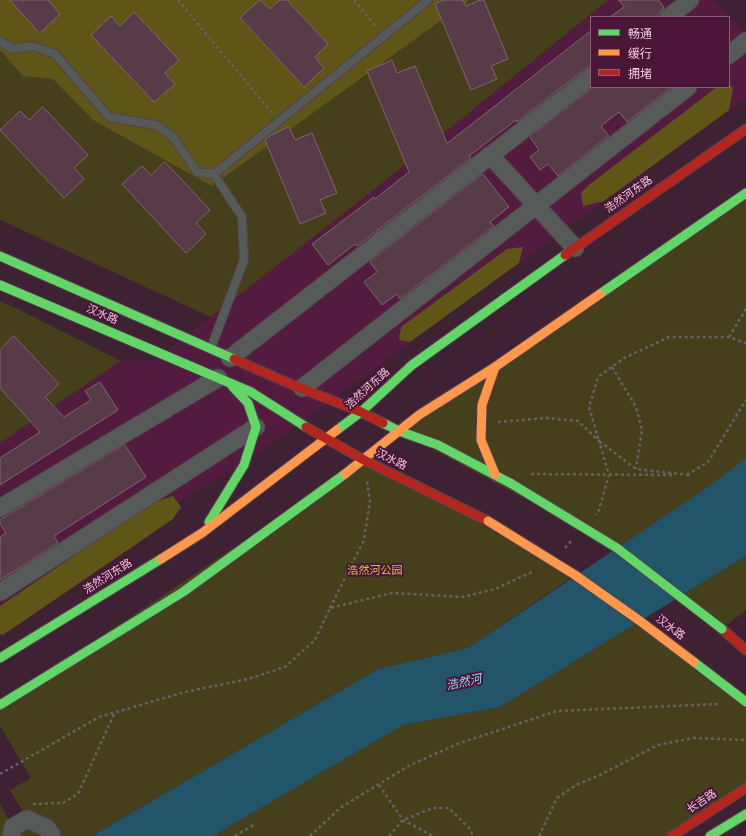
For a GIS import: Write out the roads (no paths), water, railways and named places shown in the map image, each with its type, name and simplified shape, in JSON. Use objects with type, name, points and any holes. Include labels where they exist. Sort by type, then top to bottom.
[{"type":"main road","name":"浩然河东路","points":[[0,658],[202,533],[361,412],[412,365],[575,248],[746,129]]},
{"type":"main road","points":[[0,705],[183,592],[364,460],[419,415],[494,367],[746,193]]},
{"type":"main road","name":"汉水路","points":[[0,256],[230,358],[361,412],[399,431],[438,445],[495,474],[617,548],[722,629],[746,650]]},
{"type":"main road","name":"汉水路","points":[[0,284],[250,392],[326,439],[364,460],[474,513],[575,575],[640,621],[746,702]]},
{"type":"main road","points":[[494,367],[482,405],[481,440],[495,474]]},
{"type":"main road","points":[[202,533],[244,465],[256,427],[248,403],[223,380]]},
{"type":"main road","name":"长吉路","points":[[672,836],[746,788]]},
{"type":"main road","points":[[710,836],[746,814]]},
{"type":"street","points":[[670,16],[690,0]]},
{"type":"street","points":[[730,54],[746,42]]},
{"type":"street","points":[[230,358],[590,78]]},
{"type":"street","points":[[302,388],[687,88]]},
{"type":"street","points":[[490,156],[575,248]]},
{"type":"street","points":[[0,508],[223,380]]},
{"type":"street","points":[[0,592],[256,427]]},
{"type":"street","points":[[11,836],[13,827],[27,819],[47,828],[52,836]]},
{"type":"lane","points":[[0,41],[13,50],[32,46],[55,54],[109,117],[156,125],[173,137],[197,172],[214,174],[428,0]]},
{"type":"lane","points":[[211,349],[244,260],[242,217],[214,174]]},
{"type":"water","name":"浩然河","points":[[746,458],[746,556],[500,707],[403,725],[213,836],[92,836],[378,669],[468,648],[705,489]]},
{"type":"park label","name":"浩然河公园","points":[[375,571]]}]
